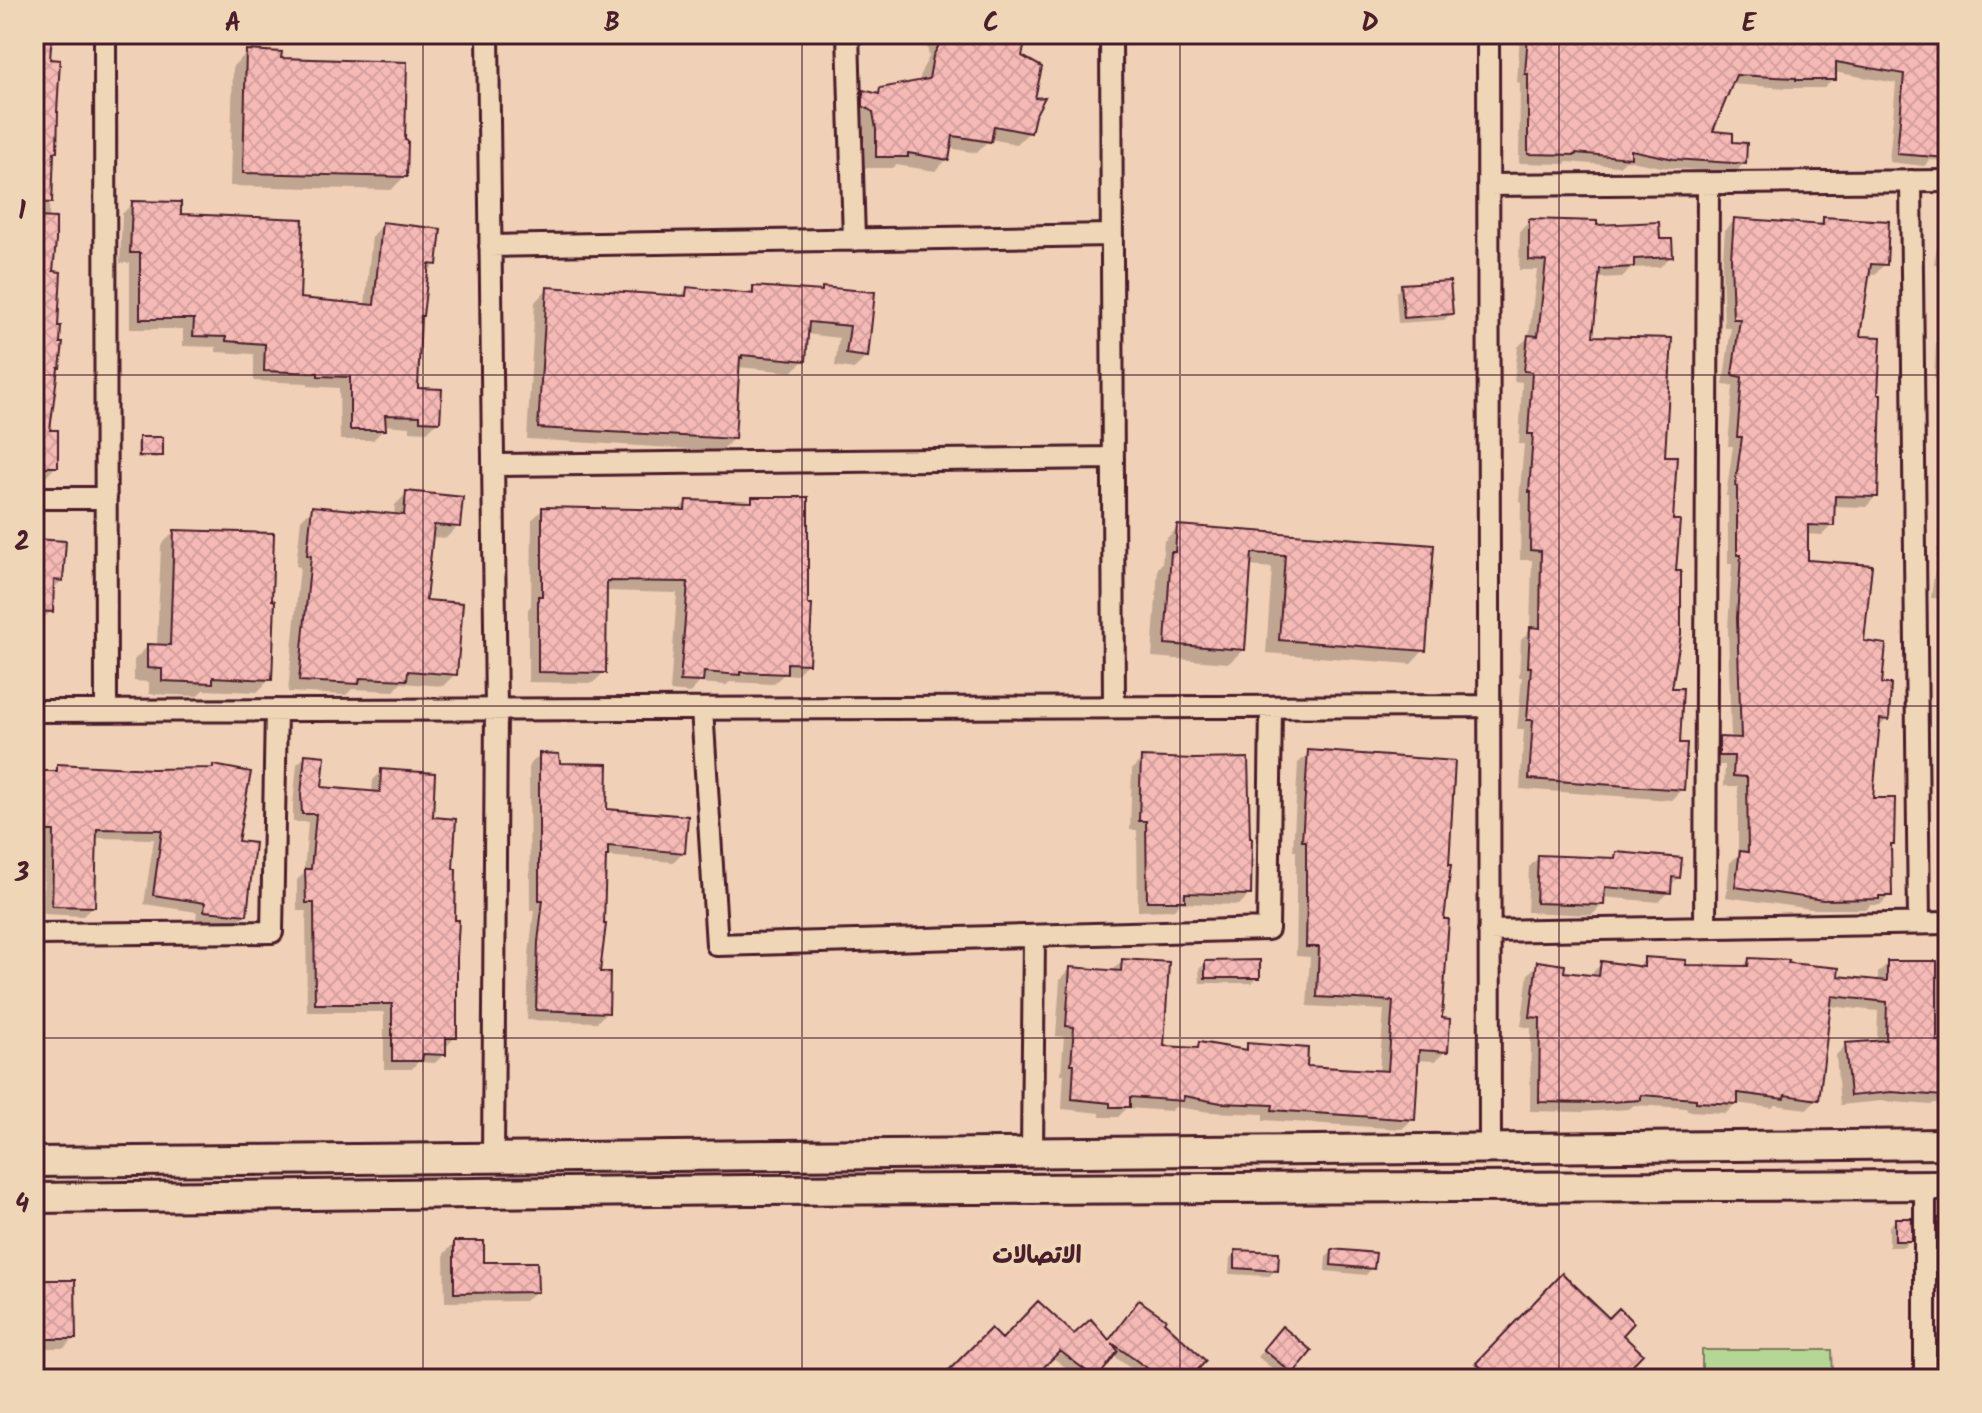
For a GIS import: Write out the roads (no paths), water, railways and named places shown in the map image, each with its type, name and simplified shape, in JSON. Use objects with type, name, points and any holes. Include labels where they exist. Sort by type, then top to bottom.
[{"type":"street","points":[[105,34],[106,711]]},
{"type":"street","points":[[488,34],[496,710],[493,1158]]},
{"type":"street","points":[[848,34],[854,240]]},
{"type":"street","points":[[1111,34],[1114,707]]},
{"type":"street","points":[[1488,34],[1490,1148]]},
{"type":"street","points":[[1911,181],[1919,923]]},
{"type":"street","points":[[1488,185],[1948,181]]},
{"type":"street","points":[[1705,927],[1708,183]]},
{"type":"street","points":[[490,246],[1112,235]]},
{"type":"street","points":[[493,465],[1113,458]]},
{"type":"street","points":[[34,498],[106,498]]},
{"type":"street","points":[[34,711],[1489,706]]},
{"type":"street","points":[[702,709],[717,945],[1268,929],[1271,707]]},
{"type":"street","points":[[34,934],[272,932],[276,710]]},
{"type":"street","points":[[1489,931],[1948,923]]},
{"type":"street","points":[[1032,1153],[1034,936]]},
{"type":"street","points":[[34,1162],[1948,1144]]},
{"type":"street","points":[[34,1198],[773,1190],[1936,1185],[1925,1379]]},
{"type":"district","name":"الاتصالات","points":[[1037,1255]]}]
